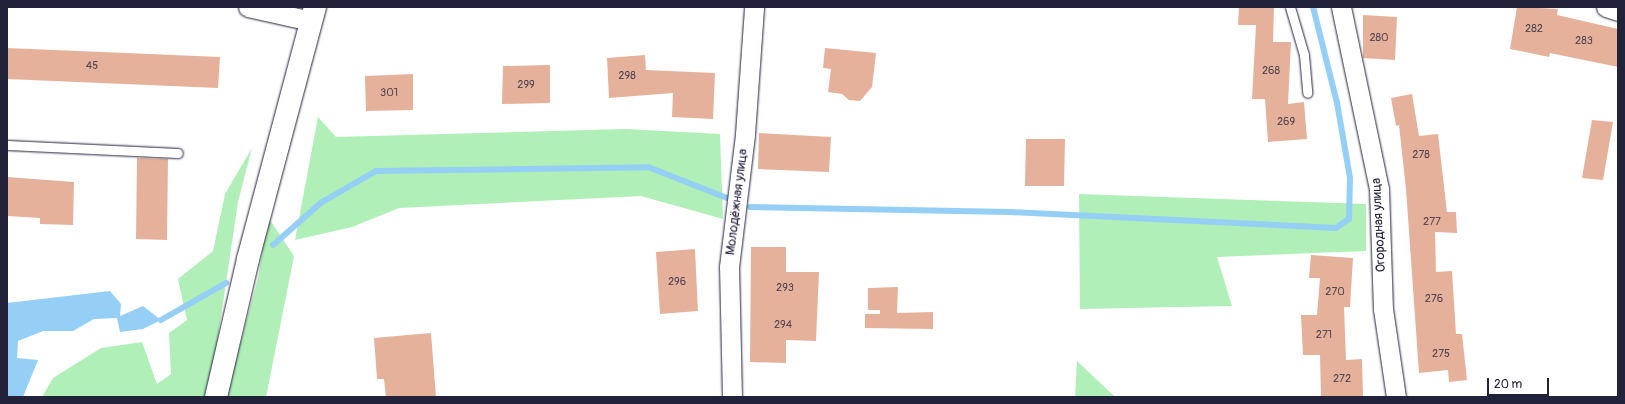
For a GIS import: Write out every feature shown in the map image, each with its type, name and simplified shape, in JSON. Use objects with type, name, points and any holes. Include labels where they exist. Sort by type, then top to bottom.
[{"type":"street","points":[[216,397],[248,259],[313,14],[248,7]]},
{"type":"street","name":"Молодёжная улица","points":[[732,397],[729,267],[745,134],[754,7]]},
{"type":"street","name":"Огородная улица","points":[[1341,7],[1379,189],[1383,310],[1396,397]]},
{"type":"street","points":[[1606,7],[1618,11]]},
{"type":"lane","points":[[1290,7],[1304,55],[1307,93]]},
{"type":"lane","points":[[7,145],[178,154]]},
{"type":"green space","points":[[318,117],[336,137],[626,129],[720,134],[723,219],[641,196],[399,208],[352,227],[295,240]]},
{"type":"green space","points":[[252,148],[238,202],[209,397],[42,397],[53,378],[101,348],[142,342],[157,384],[171,374],[169,333],[187,320],[178,279],[213,251],[225,194]]},
{"type":"green space","points":[[1079,194],[1366,204],[1366,251],[1217,257],[1232,306],[1080,309]]},
{"type":"green space","points":[[268,217],[294,256],[266,397],[226,397],[258,278]]},
{"type":"green space","points":[[1077,361],[1115,397],[1075,397]]},
{"type":"water","points":[[110,291],[121,304],[120,316],[143,306],[161,320],[143,329],[120,332],[117,318],[94,319],[73,331],[43,331],[18,341],[17,358],[38,360],[23,397],[7,397],[7,303]]},
{"type":"building","points":[[1239,7],[1274,7],[1273,42],[1291,42],[1288,104],[1304,102],[1307,139],[1268,142],[1265,99],[1252,99],[1256,25],[1238,25]]},
{"type":"building","points":[[1517,7],[1558,9],[1557,15],[1618,29],[1618,67],[1550,53],[1549,57],[1510,49]]},
{"type":"building","points":[[1363,15],[1397,17],[1395,60],[1363,58]]},
{"type":"building","points":[[7,48],[220,57],[218,88],[7,79]]},
{"type":"building","points":[[825,48],[876,53],[872,87],[860,101],[849,100],[842,94],[828,92],[831,69],[823,68]]},
{"type":"building","points":[[645,55],[646,70],[715,73],[713,119],[672,117],[673,93],[609,98],[607,58]]},
{"type":"building","points":[[550,65],[550,103],[502,104],[503,66]]},
{"type":"building","points":[[413,74],[413,110],[366,111],[365,76]]},
{"type":"building","points":[[1412,94],[1419,136],[1438,134],[1447,212],[1456,212],[1457,233],[1435,232],[1436,272],[1452,271],[1456,334],[1462,334],[1467,380],[1449,382],[1448,370],[1419,373],[1406,189],[1399,125],[1396,126],[1391,98]]},
{"type":"building","points":[[1592,120],[1613,122],[1603,180],[1582,178]]},
{"type":"building","points":[[759,133],[831,137],[829,172],[758,169]]},
{"type":"building","points":[[1026,139],[1065,139],[1064,186],[1025,186]]},
{"type":"building","points":[[137,158],[168,159],[167,240],[136,239]]},
{"type":"building","points":[[7,177],[74,182],[73,225],[40,224],[40,218],[7,216]]},
{"type":"building","points":[[751,247],[786,247],[786,272],[819,272],[816,341],[786,340],[786,363],[750,362]]},
{"type":"building","points":[[695,249],[698,311],[660,314],[656,252]]},
{"type":"building","points":[[1311,255],[1353,258],[1350,307],[1344,307],[1346,360],[1362,359],[1363,397],[1321,397],[1320,355],[1303,355],[1301,315],[1317,315],[1320,278],[1309,278]]},
{"type":"building","points":[[898,287],[897,313],[933,312],[933,329],[865,328],[865,314],[880,314],[880,310],[868,310],[868,288]]},
{"type":"building","points":[[431,333],[436,397],[386,397],[384,379],[377,379],[374,338]]},
{"type":"waterway","points":[[750,207],[1010,212],[1336,228],[1349,219],[1350,178],[1337,103],[1313,7]]},
{"type":"waterway","points":[[273,245],[322,202],[376,171],[648,167],[727,198]]},
{"type":"waterway","points":[[161,320],[226,283]]}]
